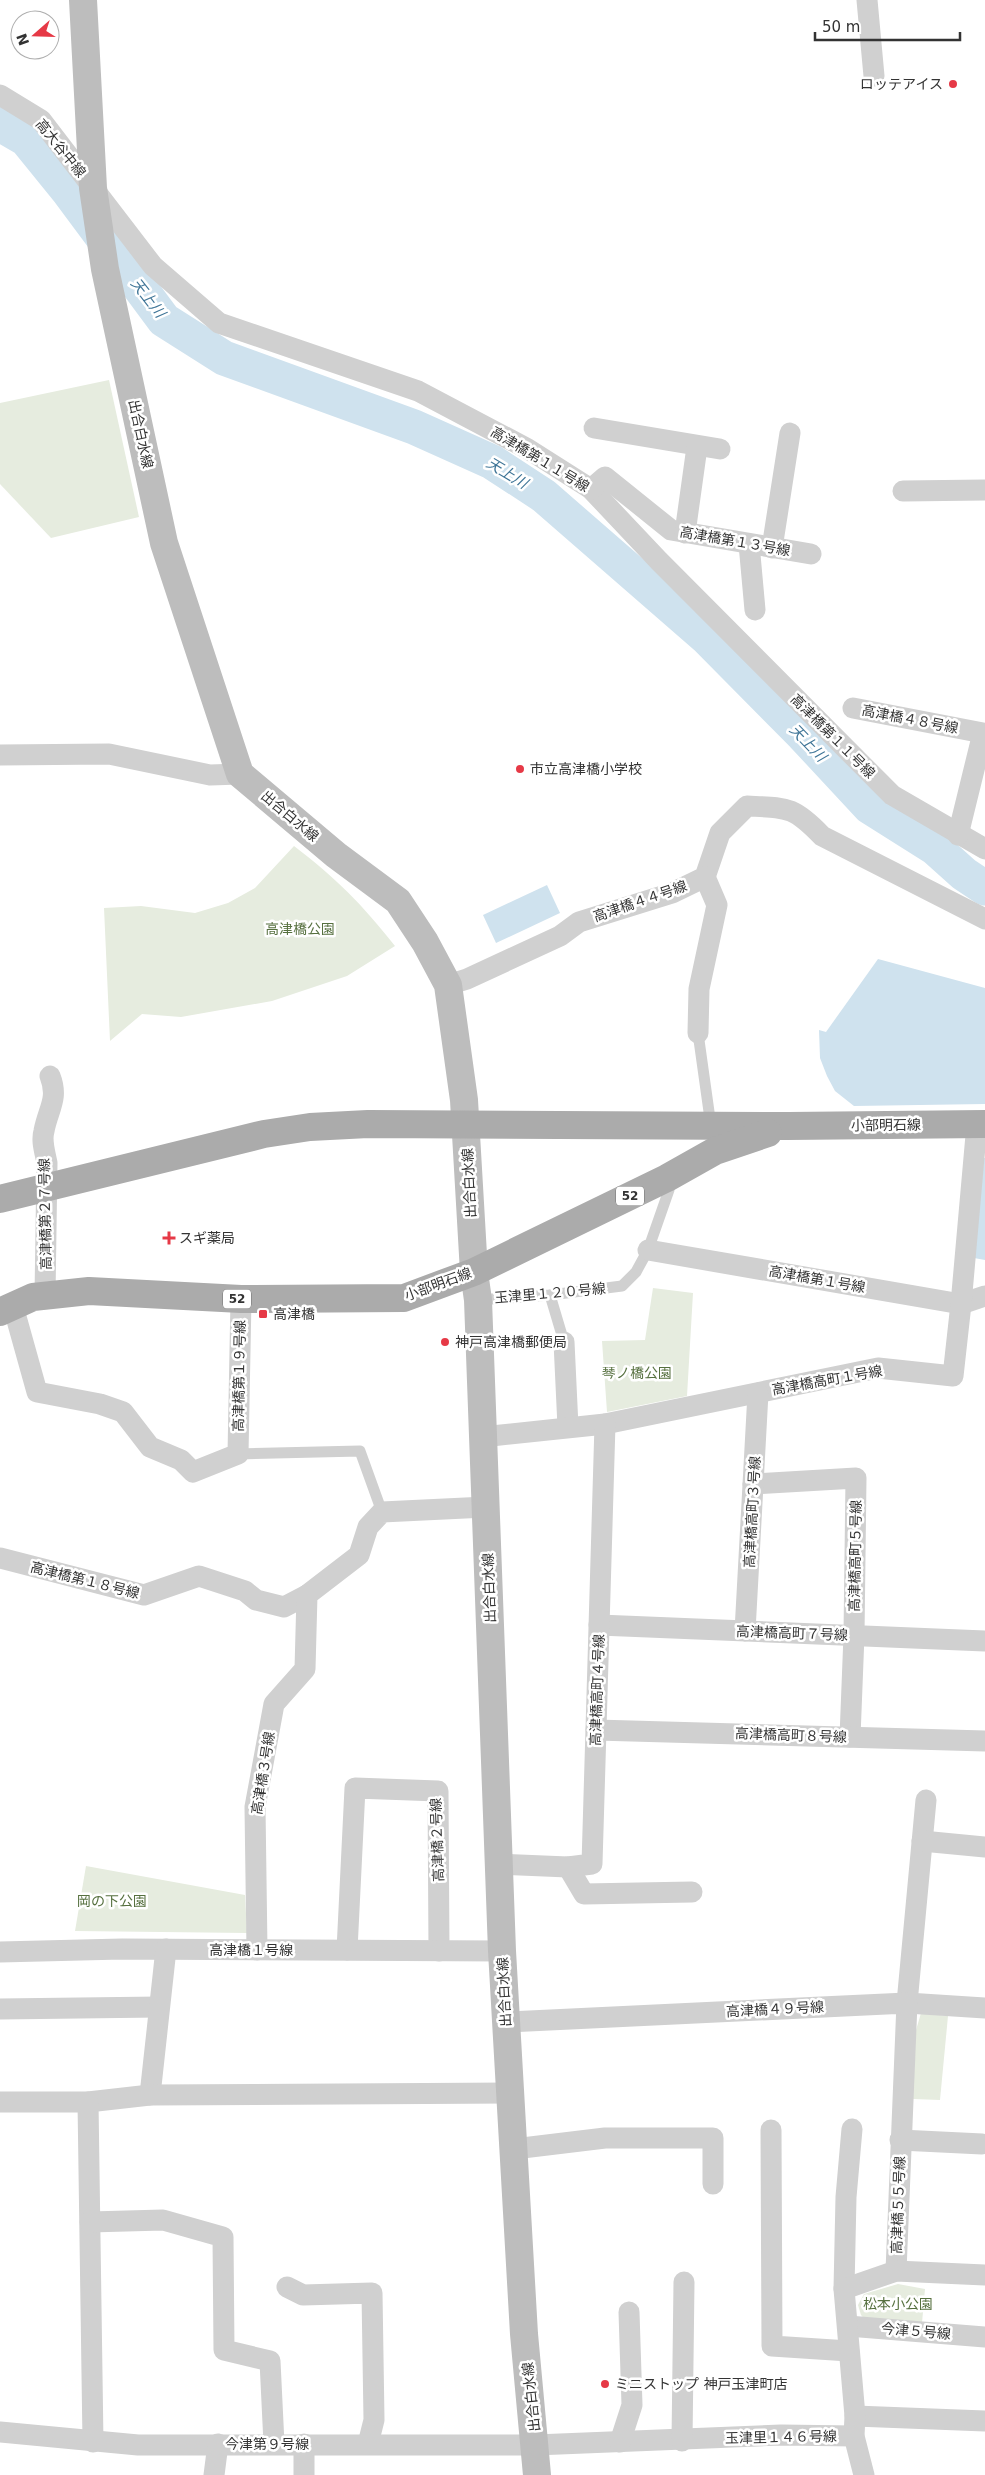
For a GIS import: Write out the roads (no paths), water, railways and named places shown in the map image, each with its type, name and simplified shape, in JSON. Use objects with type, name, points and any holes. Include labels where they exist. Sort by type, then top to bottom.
[{"type":"main road","name":"小部明石線","points":[[0,1200],[201,1149],[310,1126],[368,1124],[711,1126],[981,1124]]},
{"type":"main road","name":"小部明石線","points":[[6,1309],[33,1297],[89,1291],[241,1299],[404,1298],[474,1272],[667,1178],[715,1152],[788,1126]]},
{"type":"street","name":"出合白水線","points":[[83,0],[93,188],[105,269],[164,543],[240,774],[336,855],[398,901],[425,942],[448,984],[464,1100],[474,1272],[478,1300],[502,1951],[524,2334],[537,2475]]},
{"type":"street","points":[[867,0],[874,76]]},
{"type":"street","name":"高大谷中線","points":[[0,95],[41,120],[93,188]]},
{"type":"street","name":"高津橋第１１号線","points":[[93,188],[153,266],[219,323],[418,391],[528,449],[591,488],[659,560],[892,795],[985,849]]},
{"type":"street","points":[[594,428],[697,447],[720,449]]},
{"type":"street","points":[[772,548],[790,433]]},
{"type":"street","points":[[685,533],[697,447]]},
{"type":"street","name":"高津橋第１３号線","points":[[591,488],[605,478],[671,530],[811,554]]},
{"type":"street","points":[[902,491],[985,490]]},
{"type":"street","points":[[748,544],[755,610]]},
{"type":"street","name":"高津橋４８号線","points":[[854,708],[984,733],[958,835]]},
{"type":"street","points":[[0,755],[109,754],[210,775],[240,774]]},
{"type":"street","name":"高津橋４４号線","points":[[448,984],[467,979],[560,936],[579,922],[672,892],[705,877],[720,833],[747,806],[783,808],[801,814],[822,836],[985,918]]},
{"type":"street","points":[[698,1033],[699,989],[717,905],[705,877]]},
{"type":"street","name":"高津橋第２７号線","points":[[46,1296],[47,1163],[43,1145],[43,1132],[56,1090],[50,1076]]},
{"type":"street","name":"高津橋高町１号線","points":[[482,1437],[605,1424],[878,1368],[953,1376],[981,1124]]},
{"type":"street","name":"高津橋第１号線","points":[[648,1250],[962,1304],[985,1296]]},
{"type":"street","name":"高津橋第１９号線","points":[[238,1454],[241,1299]]},
{"type":"street","points":[[6,1309],[38,1392],[100,1404],[123,1412],[150,1447],[181,1460],[193,1472],[238,1454]]},
{"type":"street","points":[[564,1342],[568,1427]]},
{"type":"street","name":"高津橋高町３号線","points":[[745,1631],[758,1393]]},
{"type":"street","name":"高津橋高町４号線","points":[[499,1864],[568,1867],[592,1864],[605,1424]]},
{"type":"street","name":"高津橋高町５号線","points":[[753,1484],[856,1478],[854,1635],[850,1737]]},
{"type":"street","points":[[382,1512],[486,1507]]},
{"type":"street","name":"高津橋第１８号線","points":[[0,1558],[144,1595],[199,1576],[245,1590],[256,1600],[284,1607],[307,1595],[359,1555],[368,1527],[382,1512]]},
{"type":"street","name":"高津橋３号線","points":[[257,1950],[255,1807],[274,1704],[305,1669],[307,1595]]},
{"type":"street","name":"高津橋高町７号線","points":[[599,1625],[985,1641]]},
{"type":"street","name":"高津橋高町８号線","points":[[596,1730],[985,1741]]},
{"type":"street","name":"高津橋２号線","points":[[347,1950],[355,1788],[438,1791],[439,1951]]},
{"type":"street","points":[[926,1800],[907,2003],[900,2140],[982,2144]]},
{"type":"street","points":[[922,1841],[985,1846]]},
{"type":"street","points":[[568,1867],[584,1894],[692,1892]]},
{"type":"street","points":[[150,2095],[166,1949]]},
{"type":"street","name":"高津橋１号線","points":[[0,1952],[166,1949],[502,1951]]},
{"type":"street","name":"高津橋４９号線","points":[[506,2022],[907,2003],[985,2008]]},
{"type":"street","points":[[0,2009],[159,2007]]},
{"type":"street","points":[[0,2102],[88,2102],[150,2095],[510,2093]]},
{"type":"street","points":[[88,2102],[92,2442]]},
{"type":"street","points":[[852,2129],[846,2197],[844,2289],[854,2426],[864,2475]]},
{"type":"street","points":[[771,2130],[772,2346],[849,2351]]},
{"type":"street","points":[[514,2149],[605,2138],[713,2138],[713,2184]]},
{"type":"street","name":"高津橋５５号線","points":[[896,2271],[900,2140]]},
{"type":"street","points":[[90,2222],[163,2220],[223,2237],[224,2350],[270,2361],[274,2444]]},
{"type":"street","points":[[844,2289],[896,2271],[985,2275]]},
{"type":"street","points":[[682,2441],[684,2282]]},
{"type":"street","points":[[287,2288],[303,2295],[372,2293],[374,2420],[368,2444]]},
{"type":"street","points":[[620,2442],[632,2405],[630,2312]]},
{"type":"street","name":"今津５号線","points":[[848,2326],[985,2337]]},
{"type":"street","name":"玉津里１４６号線","points":[[535,2445],[682,2441],[781,2435],[854,2426],[985,2421]]},
{"type":"street","name":"今津第９号線","points":[[0,2432],[138,2445],[535,2445]]},
{"type":"street","points":[[214,2475],[218,2444]]},
{"type":"street","points":[[304,2444],[304,2475]]},
{"type":"lane","points":[[698,1033],[711,1126]]},
{"type":"lane","name":"玉津里１２０号線","points":[[478,1300],[550,1295],[622,1286],[636,1272],[648,1250],[669,1190],[667,1178]]},
{"type":"lane","points":[[550,1295],[564,1342]]},
{"type":"lane","points":[[238,1454],[360,1451],[382,1512]]},
{"type":"water","points":[[547,885],[560,913],[496,943],[483,915]]},
{"type":"water","points":[[878,959],[985,988],[985,1104],[854,1106],[835,1091],[820,1058],[819,1030],[826,1032]]},
{"type":"water","points":[[985,1158],[985,1260],[974,1258]]},
{"type":"waterway","name":"天上川","points":[[0,124],[26,139],[69,192],[164,320],[224,358],[414,427],[492,462],[544,496],[706,637],[803,735],[870,807],[935,848],[964,874],[985,888]]},
{"type":"place","name":"ロッテアイス","points":[[953,84]]},
{"type":"place","name":"市立高津橋小学校","points":[[520,769]]},
{"type":"place","name":"スギ薬局","points":[[169,1238]]},
{"type":"place","name":"高津橋","points":[[263,1314]]},
{"type":"place","name":"神戸高津橋郵便局","points":[[445,1342]]},
{"type":"place","name":"ミニストップ 神戸玉津町店","points":[[605,2384]]},
{"type":"park label","name":"高津橋公園","points":[[300,929]]},
{"type":"park label","name":"琴ノ橋公園","points":[[637,1373]]},
{"type":"park label","name":"岡の下公園","points":[[112,1901]]},
{"type":"park label","name":"松本小公園","points":[[898,2304]]}]
